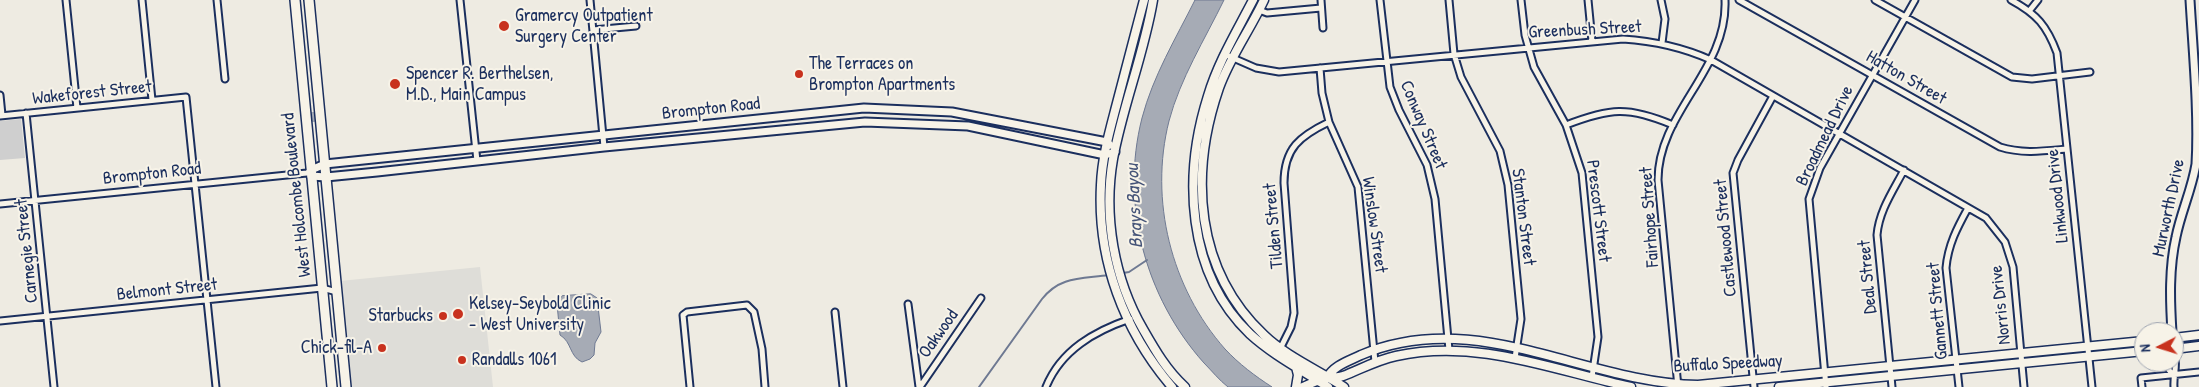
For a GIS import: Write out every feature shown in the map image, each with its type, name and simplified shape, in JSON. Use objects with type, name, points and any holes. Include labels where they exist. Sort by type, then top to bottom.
[{"type":"main road","name":"West Holcombe Boulevard","points":[[295,0],[310,173],[332,387]]},
{"type":"main road","name":"West Holcombe Boulevard","points":[[310,0],[346,387]]},
{"type":"main road","points":[[1144,0],[1107,142],[1101,183],[1100,214],[1109,268],[1127,320],[1142,348],[1172,387]]},
{"type":"main road","points":[[1153,0],[1115,151],[1110,183],[1110,217],[1118,266],[1136,317],[1167,368],[1185,387]]},
{"type":"main road","points":[[1253,0],[1224,54],[1208,95],[1197,144],[1193,200],[1197,234],[1208,269],[1226,305],[1250,334],[1328,387]]},
{"type":"main road","points":[[1264,0],[1232,58],[1219,89],[1207,134],[1202,179],[1206,232],[1216,268],[1229,293],[1252,324],[1266,337],[1327,378],[1344,387]]},
{"type":"main road","points":[[1136,30],[1145,32]]},
{"type":"main road","points":[[2184,337],[2199,335]]},
{"type":"main road","name":"Buffalo Speedway","points":[[1327,378],[1331,372],[1342,364],[1374,350],[1410,342],[1448,339],[1518,347],[1594,368],[1678,386],[1753,383],[1825,373],[2134,342]]},
{"type":"main road","points":[[2184,348],[2199,346]]},
{"type":"main road","name":"Buffalo Speedway","points":[[1303,387],[1327,378],[1340,377],[1375,362],[1419,352],[1449,350],[1515,358],[1631,387]]},
{"type":"main road","name":"Buffalo Speedway","points":[[1779,387],[1826,385],[2134,352]]},
{"type":"main road","points":[[1296,367],[1298,375],[1296,387]]},
{"type":"main road","points":[[1349,387],[1350,373]]},
{"type":"street","points":[[66,0],[77,108]]},
{"type":"street","points":[[142,0],[152,100]]},
{"type":"street","points":[[217,0],[225,80]]},
{"type":"street","points":[[460,0],[475,149],[478,161]]},
{"type":"street","points":[[590,0],[604,146]]},
{"type":"street","points":[[1321,0],[1323,28]]},
{"type":"street","name":"Conway Street","points":[[1380,0],[1390,87],[1432,181],[1449,350]]},
{"type":"street","name":"Stanton Street","points":[[1449,0],[1454,54],[1467,91],[1500,151],[1505,169],[1521,319],[1515,358]]},
{"type":"street","name":"Prescott Street","points":[[1521,0],[1527,46],[1534,68],[1566,126],[1578,155],[1584,191],[1598,337],[1592,377]]},
{"type":"street","points":[[1588,0],[1592,41]]},
{"type":"street","points":[[1660,0],[1664,19],[1662,43]]},
{"type":"street","name":"Fairhope Street","points":[[1678,386],[1658,180],[1662,148],[1673,125],[1711,60],[1723,29],[1726,18],[1725,0]]},
{"type":"street","name":"Hatton Street","points":[[1739,0],[2000,147],[2010,151],[2034,152],[2067,149]]},
{"type":"street","points":[[1875,0],[2012,77],[2032,79],[2090,72]]},
{"type":"street","name":"Broadmead Drive","points":[[1826,385],[1809,206],[1815,178],[1915,0]]},
{"type":"street","name":"Linkwood Drive","points":[[2011,0],[2030,10],[2051,36],[2057,53],[2092,387]]},
{"type":"street","points":[[2030,10],[2038,0]]},
{"type":"street","name":"Murworth Drive","points":[[2172,322],[2170,287],[2174,247],[2192,186],[2197,150],[2190,0]]},
{"type":"street","points":[[1259,10],[1268,13],[1321,8]]},
{"type":"street","points":[[592,30],[636,26]]},
{"type":"street","name":"Greenbush Street","points":[[1224,54],[1267,70],[1279,72],[1592,41],[1623,39],[1662,43],[1688,50],[1711,60],[1968,208]]},
{"type":"street","name":"Winslow Street","points":[[1320,68],[1322,93],[1329,122],[1358,188],[1375,362]]},
{"type":"street","points":[[0,95],[1,116]]},
{"type":"street","name":"Castlewood Street","points":[[1753,383],[1733,172],[1773,96]]},
{"type":"street","name":"Wakeforest Street","points":[[1,116],[186,97],[195,184]]},
{"type":"street","name":"Brompton Road","points":[[310,173],[325,164],[864,108],[952,112],[1107,142]]},
{"type":"street","points":[[1566,126],[1595,114],[1621,111],[1653,116],[1673,125]]},
{"type":"street","points":[[949,126],[952,112]]},
{"type":"street","name":"Carnegie Street","points":[[26,113],[54,387]]},
{"type":"street","points":[[728,122],[730,135]]},
{"type":"street","name":"Brompton Road","points":[[0,204],[310,173],[326,177],[604,146],[865,122],[968,126],[1105,155],[1115,151]]},
{"type":"street","name":"Tilden Street","points":[[1281,347],[1291,327],[1294,313],[1284,183],[1286,163],[1290,152],[1302,137],[1329,122]]},
{"type":"street","points":[[1030,138],[1032,128]]},
{"type":"street","points":[[1107,142],[1115,151]]},
{"type":"street","points":[[414,155],[414,168]]},
{"type":"street","name":"Deal Street","points":[[1892,387],[1877,243],[1878,223],[1882,210],[1904,170]]},
{"type":"street","points":[[195,184],[216,387]]},
{"type":"street","name":"Norris Drive","points":[[1968,208],[1986,218],[1995,228],[2009,253],[2013,267],[2024,387]]},
{"type":"street","name":"Gannett Street","points":[[1959,387],[1946,268],[1947,253],[1952,237],[1968,208]]},
{"type":"street","name":"Belmont Street","points":[[0,321],[322,288],[337,292]]},
{"type":"street","name":"Oakwood","points":[[919,387],[981,298]]},
{"type":"street","points":[[908,304],[919,387]]},
{"type":"street","points":[[690,387],[683,315],[687,312],[747,306],[754,312],[762,349],[765,387]]},
{"type":"street","points":[[835,312],[843,387]]},
{"type":"street","points":[[1046,387],[1054,371],[1075,347],[1094,333],[1136,317]]},
{"type":"street","points":[[2171,372],[2173,375],[2174,387]]},
{"type":"street","points":[[2142,387],[2141,378],[2199,372]]},
{"type":"shaded area","points":[[1195,0],[1224,0],[1186,75],[1169,121],[1163,151],[1162,181],[1164,212],[1169,242],[1178,271],[1206,325],[1236,360],[1272,387],[1228,387],[1204,363],[1183,337],[1166,309],[1153,279],[1143,248],[1136,216],[1134,183],[1136,151],[1142,118],[1152,87]]},
{"type":"shaded area","points":[[21,119],[25,158],[0,160],[0,121]]},
{"type":"shaded area","points":[[480,267],[493,387],[349,387],[340,281]]},
{"type":"shaded area","points":[[591,294],[597,298],[601,332],[595,343],[594,355],[582,362],[575,356],[567,341],[560,335],[557,304],[562,296]]},
{"type":"waterway","points":[[1123,273],[1129,272],[1147,260]]},
{"type":"waterway","points":[[979,387],[1049,292],[1064,282],[1109,275]]},
{"type":"place","name":"Gramercy Outpatient Surgery Center","points":[[504,26]]},
{"type":"place","name":"The Terraces on Brompton Apartments","points":[[799,74]]},
{"type":"place","name":"Spencer R. Berthelsen, M.D., Main Campus","points":[[395,84]]},
{"type":"place","name":"Kelsey-Seybold Clinic - West University","points":[[458,314]]},
{"type":"place","name":"Starbucks","points":[[443,316]]},
{"type":"place","name":"Chick-fil-A","points":[[382,348]]},
{"type":"place","name":"Randalls 1061","points":[[462,360]]},
{"type":"water label","name":"Brays Bayou","points":[[1135,206]]}]
